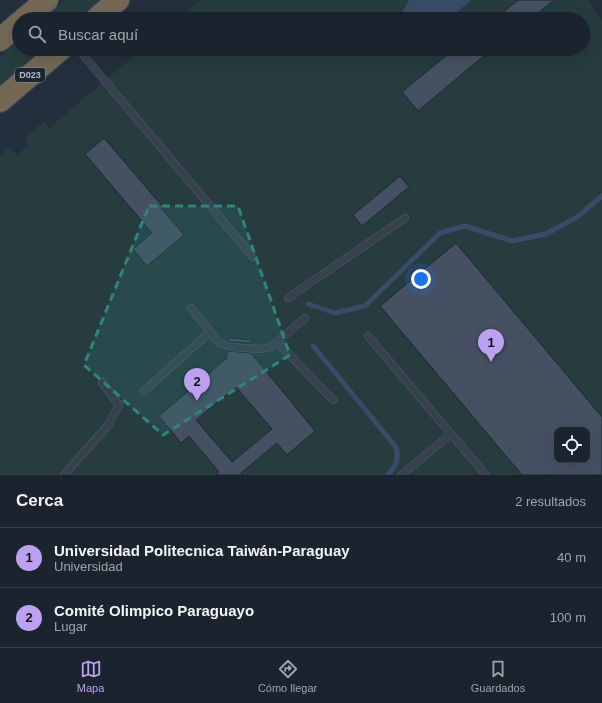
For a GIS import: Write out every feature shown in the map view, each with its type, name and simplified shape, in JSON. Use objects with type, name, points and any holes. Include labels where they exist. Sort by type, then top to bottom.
[{"type":"highway","points":[[32,12],[47,0]]},
{"type":"highway","points":[[104,12],[118,0]]},
{"type":"highway","points":[[0,40],[12,30]]},
{"type":"highway","name":"D023","points":[[0,101],[53,56]]},
{"type":"lane","points":[[84,56],[253,257]]},
{"type":"lane","points":[[288,298],[405,218]]},
{"type":"lane","points":[[191,308],[218,343],[232,347],[261,349],[271,347],[304,318]]},
{"type":"lane","points":[[144,391],[210,332]]},
{"type":"lane","points":[[368,336],[486,475]]},
{"type":"lane","points":[[277,342],[333,400]]},
{"type":"lane","points":[[64,475],[109,424],[118,405],[102,382]]},
{"type":"lane","points":[[401,475],[450,434]]},
{"type":"highlighted area","points":[[149,206],[238,206],[290,355],[163,435],[84,365]]},
{"type":"green space","points":[[65,0],[103,0],[88,12],[51,12]]},
{"type":"green space","points":[[200,0],[588,0],[602,22],[602,475],[0,475],[0,155],[10,146],[17,155],[29,145],[24,139],[44,121],[49,128],[134,56],[590,56],[590,12],[186,12]]},
{"type":"green space","points":[[12,46],[12,56],[37,56],[0,88],[0,56]]},
{"type":"water","points":[[409,0],[471,0],[457,12],[402,12]]},
{"type":"building","points":[[518,0],[554,0],[539,12],[503,12]]},
{"type":"building","points":[[446,56],[484,56],[418,111],[402,92]]},
{"type":"building","points":[[104,138],[163,207],[161,208],[184,235],[147,266],[133,249],[152,233],[85,154]]},
{"type":"building","points":[[400,176],[409,187],[362,226],[353,215]]},
{"type":"building","points":[[456,243],[602,417],[602,475],[522,475],[380,306]]},
{"type":"building","points":[[228,338],[252,340],[252,343],[228,341]]},
{"type":"building","points":[[227,351],[251,353],[315,431],[287,455],[277,443],[241,473],[242,475],[216,475],[219,472],[189,436],[181,443],[159,416],[227,358]],"holes":[[[236,387],[272,429],[232,462],[196,420]]]},
{"type":"waterway","points":[[308,304],[335,313],[365,306],[440,233],[465,226],[512,241],[546,234],[577,217],[602,196]]},
{"type":"waterway","points":[[313,346],[396,447],[396,462],[388,475]]},
{"type":"place","name":"Universidad Politecnica Taiwán-Paraguay","points":[[491,362]]},
{"type":"place","name":"Comité Olimpico Paraguayo","points":[[197,401]]}]
